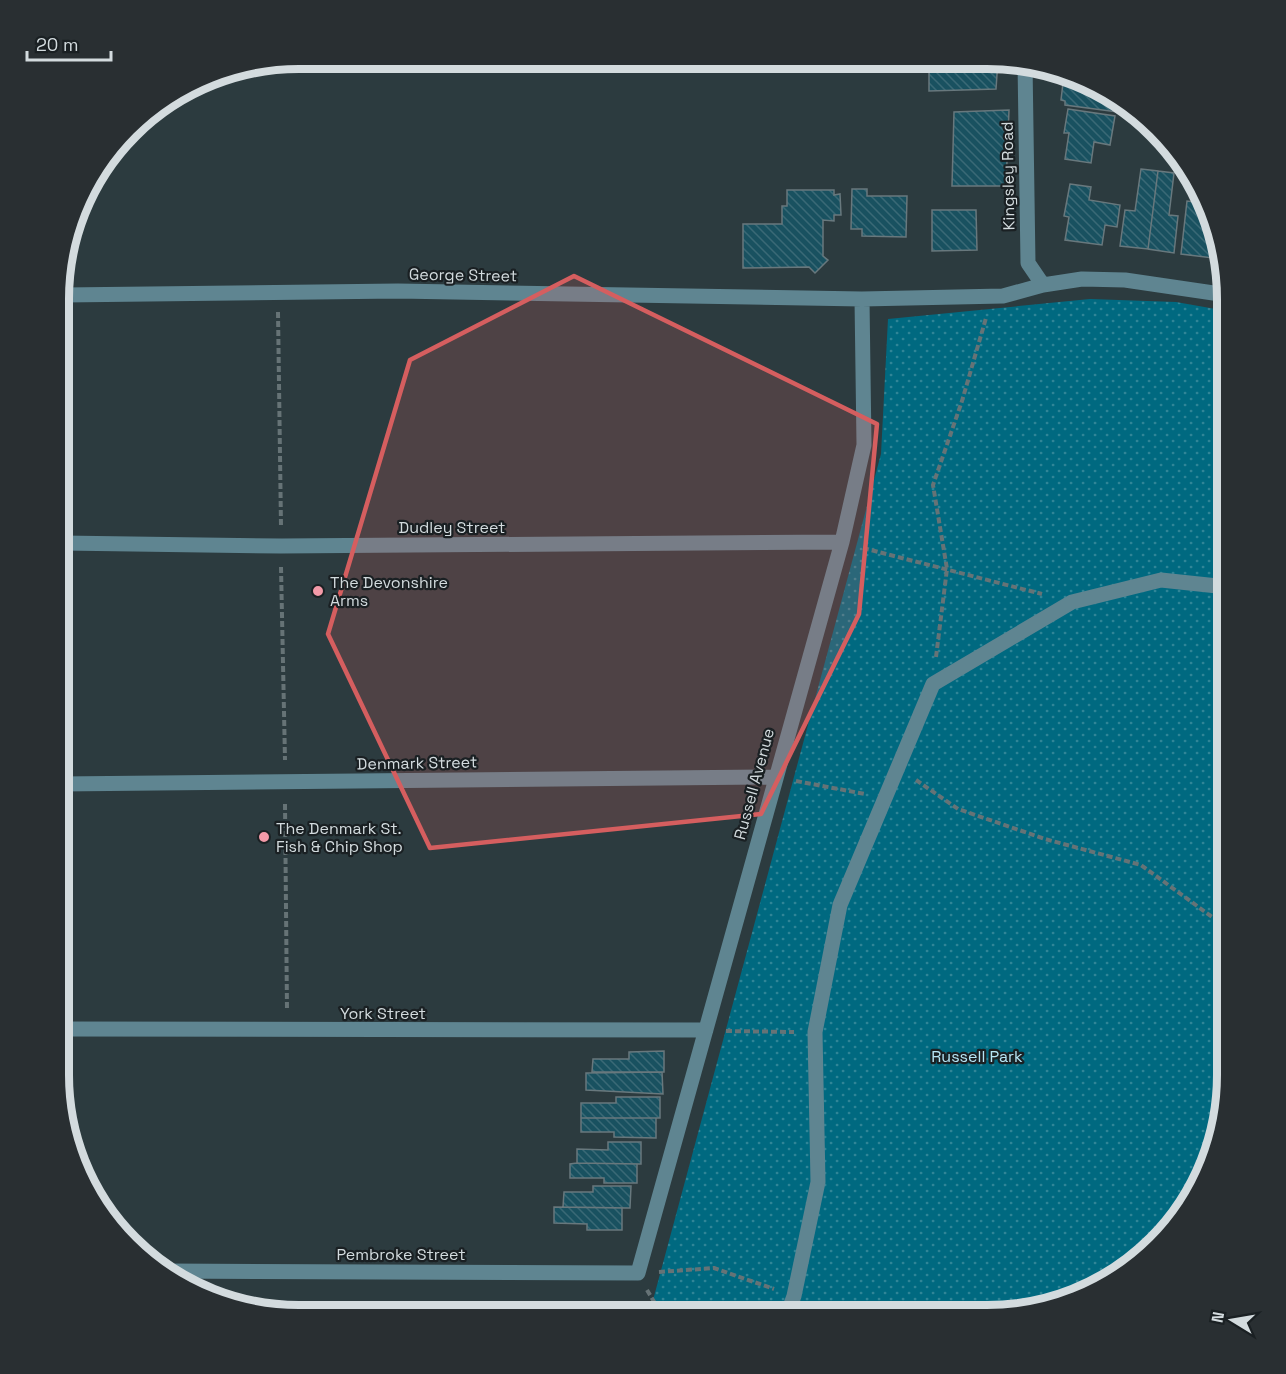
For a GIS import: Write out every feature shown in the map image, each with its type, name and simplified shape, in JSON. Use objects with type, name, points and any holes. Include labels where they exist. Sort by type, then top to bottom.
[{"type":"street","name":"Kingsley Road","points":[[1025,72],[1028,263],[1043,285]]},
{"type":"street","name":"George Street","points":[[69,295],[398,291],[862,299],[992,297],[1082,279],[1125,280],[1217,294]]},
{"type":"street","name":"Russell Avenue","points":[[638,1274],[842,542],[864,445],[862,299]]},
{"type":"street","name":"Dudley Street","points":[[69,543],[281,546],[842,542]]},
{"type":"street","points":[[791,1305],[818,1182],[815,1032],[840,905],[896,767],[933,684],[1071,602],[1161,580],[1217,586]]},
{"type":"street","name":"Denmark Street","points":[[69,784],[775,777]]},
{"type":"street","name":"York Street","points":[[69,1029],[706,1030]]},
{"type":"street","name":"Pembroke Street","points":[[179,1271],[638,1274]]},
{"type":"path","points":[[278,293],[287,1031]]},
{"type":"path","points":[[933,684],[947,568],[933,485],[962,401],[992,297]]},
{"type":"path","points":[[842,542],[1071,602]]},
{"type":"path","points":[[896,767],[958,809],[1046,839],[1141,865],[1217,921]]},
{"type":"path","points":[[775,777],[884,798]]},
{"type":"path","points":[[706,1030],[815,1032]]},
{"type":"path","points":[[656,1305],[638,1274],[714,1268],[794,1296]]},
{"type":"highlighted area","points":[[574,276],[877,424],[859,614],[761,814],[430,848],[328,634],[410,360]]},
{"type":"green space","name":"Russell Park","points":[[1090,299],[1176,302],[1217,309],[1217,1090],[1213,1120],[1200,1163],[1178,1203],[1160,1227],[1139,1248],[1115,1266],[1061,1293],[1032,1301],[1002,1305],[652,1305],[881,454],[888,319]]},
{"type":"building","points":[[929,69],[997,69],[996,89],[929,91]]},
{"type":"building","points":[[1063,83],[1089,93],[1122,113],[1065,105],[1065,101],[1061,100]]},
{"type":"building","points":[[1068,109],[1115,116],[1110,145],[1094,142],[1091,163],[1065,159],[1069,133],[1064,133]]},
{"type":"building","points":[[1009,110],[1006,186],[952,186],[954,112]]},
{"type":"building","points":[[1141,169],[1158,171],[1148,249],[1120,246],[1125,210],[1135,211]]},
{"type":"building","points":[[1158,171],[1174,173],[1169,215],[1178,216],[1174,253],[1148,249]]},
{"type":"building","points":[[1070,184],[1091,187],[1089,200],[1120,205],[1117,227],[1105,225],[1102,245],[1065,240],[1069,217],[1064,216]]},
{"type":"building","points":[[852,189],[867,189],[867,196],[907,196],[906,237],[862,236],[862,229],[851,229]]},
{"type":"building","points":[[787,190],[834,190],[834,195],[840,194],[841,215],[834,215],[834,221],[823,220],[823,256],[828,260],[815,273],[809,267],[743,268],[743,224],[782,224],[782,206],[787,206]]},
{"type":"building","points":[[1187,201],[1196,202],[1200,211],[1213,258],[1181,254]]},
{"type":"building","points":[[932,210],[976,210],[977,250],[932,251]]},
{"type":"building","points":[[664,1051],[664,1072],[592,1072],[593,1059],[629,1059],[629,1052]]},
{"type":"building","points":[[662,1072],[663,1094],[586,1090],[586,1073]]},
{"type":"building","points":[[616,1097],[660,1097],[660,1118],[581,1118],[581,1103],[616,1103]]},
{"type":"building","points":[[581,1118],[656,1118],[656,1138],[614,1137],[614,1132],[581,1132]]},
{"type":"building","points":[[608,1142],[641,1142],[641,1164],[577,1163],[577,1149],[608,1150]]},
{"type":"building","points":[[570,1164],[637,1164],[637,1183],[604,1183],[604,1178],[570,1178]]},
{"type":"building","points":[[593,1186],[631,1186],[630,1208],[563,1207],[564,1192],[593,1192]]},
{"type":"building","points":[[554,1207],[622,1208],[622,1230],[587,1230],[587,1224],[554,1223]]},
{"type":"place","name":"The Devonshire Arms","points":[[318,591]]},
{"type":"place","name":"The Denmark St. Fish & Chip Shop","points":[[264,837]]}]
